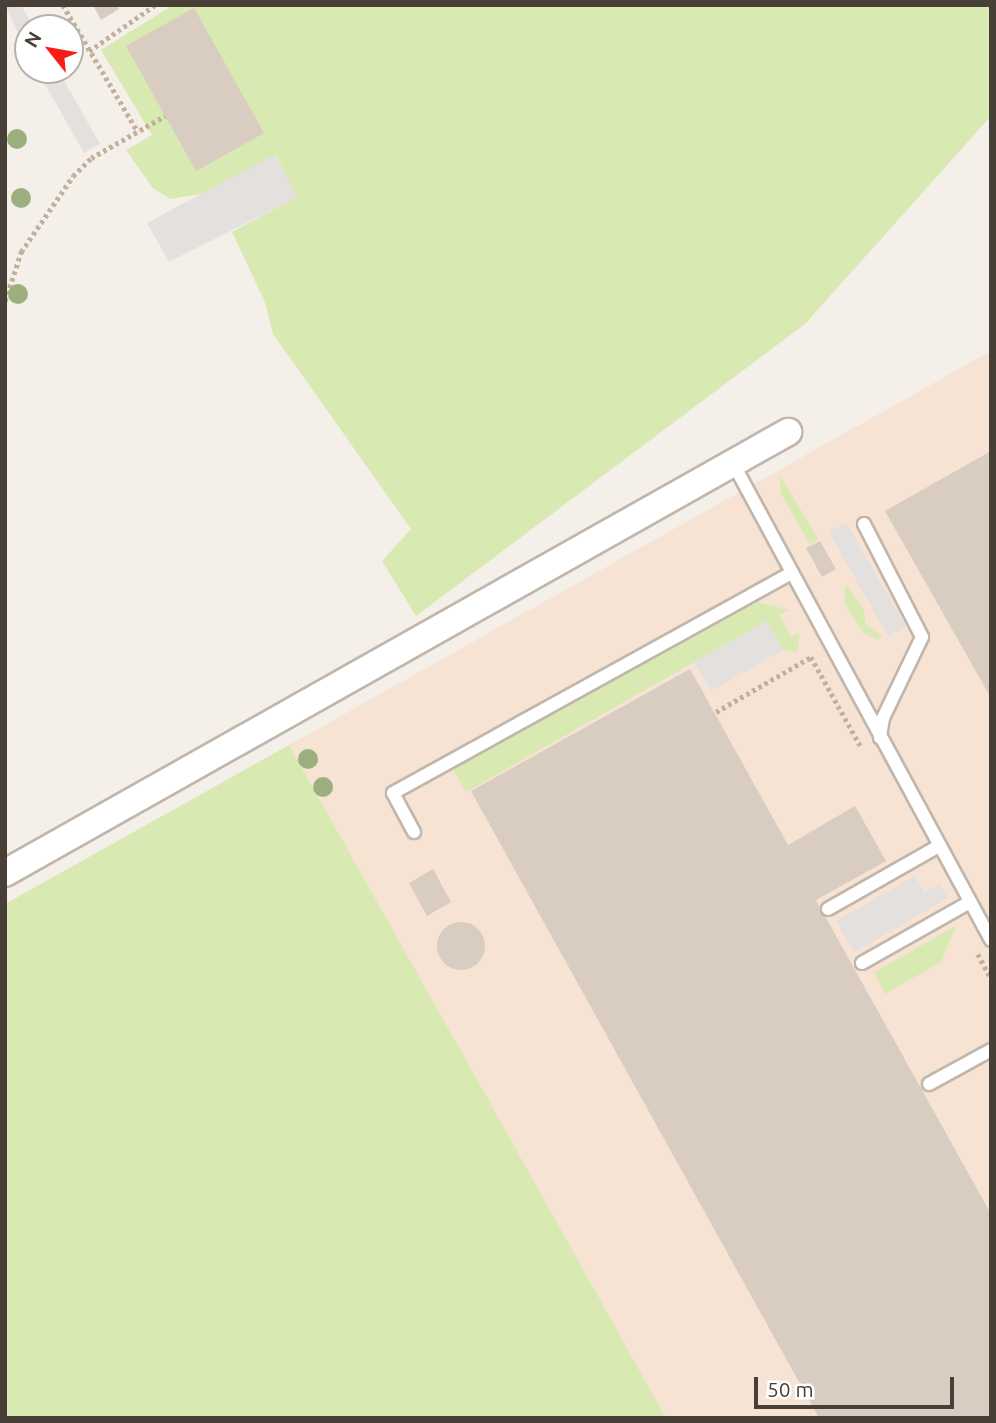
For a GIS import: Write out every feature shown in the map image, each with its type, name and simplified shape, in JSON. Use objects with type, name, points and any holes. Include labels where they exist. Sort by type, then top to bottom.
[{"type":"street","points":[[5,873],[734,465],[788,432]]},
{"type":"lane","points":[[734,465],[790,574],[991,940]]},
{"type":"lane","points":[[864,524],[922,637],[887,707],[880,738]]},
{"type":"lane","points":[[414,832],[393,793],[790,574]]},
{"type":"lane","points":[[828,909],[939,846]]},
{"type":"lane","points":[[862,963],[970,902]]},
{"type":"lane","points":[[929,1084],[991,1050]]},
{"type":"path","points":[[63,5],[138,132]]},
{"type":"path","points":[[89,51],[155,5]]},
{"type":"path","points":[[5,301],[21,252],[73,176],[165,116]]},
{"type":"path","points":[[716,712],[811,657],[863,750]]},
{"type":"path","points":[[954,911],[991,978]]},
{"type":"shaded area","points":[[5,5],[21,5],[26,14],[14,14],[14,24]]},
{"type":"shaded area","points":[[45,84],[66,84],[100,144],[84,153]]},
{"type":"shaded area","points":[[275,154],[298,197],[169,262],[147,223]]},
{"type":"shaded area","points":[[991,351],[991,1418],[666,1418],[289,745]]},
{"type":"shaded area","points":[[846,522],[906,627],[888,636],[829,532]]},
{"type":"shaded area","points":[[767,621],[783,650],[711,691],[694,662]]},
{"type":"shaded area","points":[[915,876],[924,892],[940,884],[948,898],[854,952],[836,921]]},
{"type":"green space","points":[[173,5],[991,5],[991,116],[805,324],[416,616],[382,561],[411,529],[273,334],[265,302],[232,232],[297,197],[276,155],[201,194],[170,199],[153,188],[126,150],[152,135],[101,50]]},
{"type":"green space","points":[[780,475],[818,539],[810,544],[781,494]]},
{"type":"green space","points":[[845,584],[864,610],[866,625],[882,636],[878,640],[864,633],[845,604]]},
{"type":"green space","points":[[758,602],[789,610],[780,615],[791,637],[800,632],[797,653],[783,650],[766,621],[466,792],[453,769]]},
{"type":"green space","points":[[289,745],[666,1418],[5,1418],[5,904]]},
{"type":"green space","points":[[956,926],[941,962],[885,994],[874,972]]},
{"type":"building","points":[[93,5],[117,5],[119,9],[101,20]]},
{"type":"building","points":[[194,8],[264,133],[196,171],[126,46]]},
{"type":"building","points":[[991,451],[991,698],[885,511]]},
{"type":"building","points":[[820,541],[836,569],[822,577],[806,548]]},
{"type":"building","points":[[690,669],[788,845],[855,806],[886,861],[816,900],[991,1214],[991,1418],[819,1418],[471,791]]},
{"type":"building","points":[[433,869],[451,902],[427,916],[409,883]]},
{"type":"building","points":[[461,922],[470,923],[478,929],[484,937],[484,955],[478,963],[470,969],[461,970],[452,969],[444,963],[438,955],[437,946],[438,937],[444,929],[452,923]]}]
